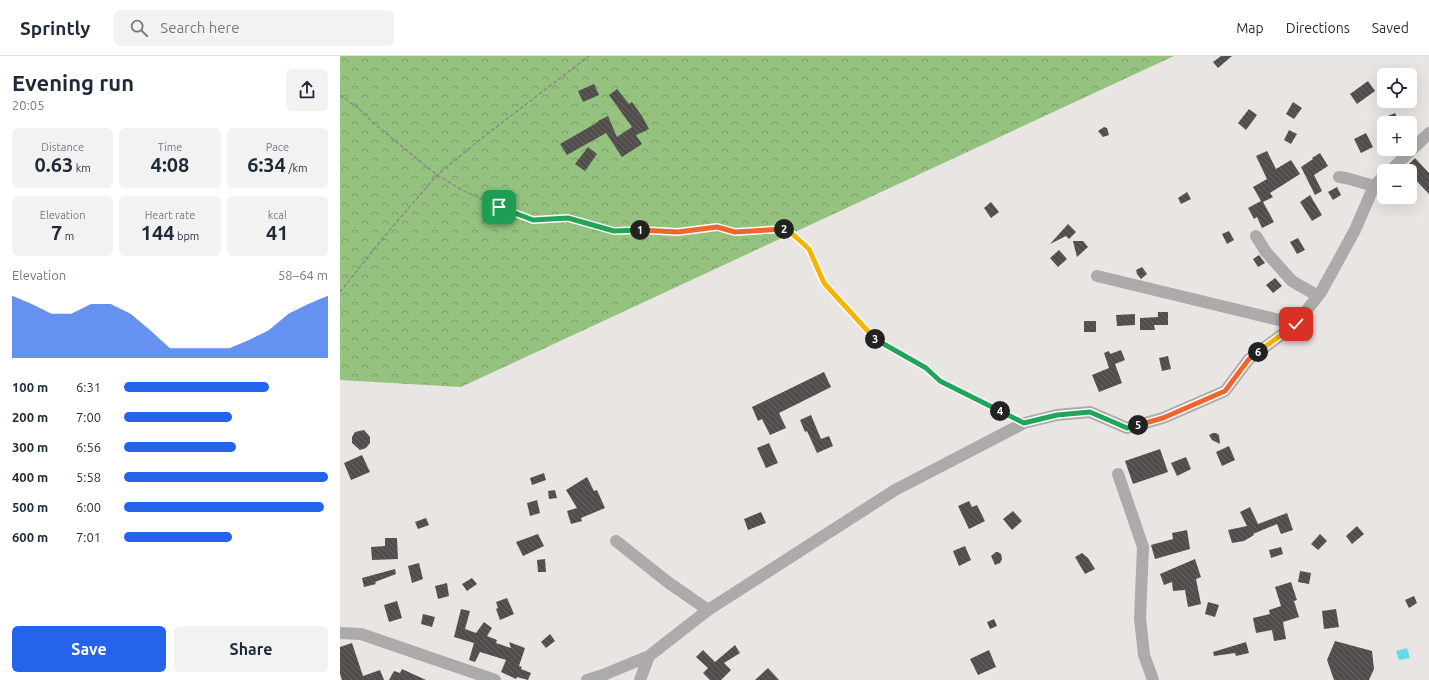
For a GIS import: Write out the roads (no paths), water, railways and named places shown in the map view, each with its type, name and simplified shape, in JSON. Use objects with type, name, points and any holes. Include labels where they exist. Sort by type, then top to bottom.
[{"type":"street","points":[[1397,164],[1429,133]]},
{"type":"street","points":[[1339,177],[1374,186]]},
{"type":"street","points":[[587,680],[604,675],[649,656],[708,610],[895,490],[1024,423],[1057,415],[1090,412],[1127,428],[1163,418],[1225,391],[1249,359],[1296,324],[1318,296],[1355,230],[1374,186],[1377,183]]},
{"type":"street","points":[[1256,236],[1266,252],[1292,281],[1318,296]]},
{"type":"street","points":[[1097,276],[1296,324]]},
{"type":"street","points":[[1118,474],[1143,547],[1140,618],[1144,655],[1152,680]]},
{"type":"street","points":[[616,541],[669,583],[708,610]]},
{"type":"street","points":[[340,633],[361,634],[495,680]]},
{"type":"street","points":[[640,680],[649,656]]},
{"type":"water","points":[[1407,648],[1410,658],[1399,660],[1396,651]]}]
